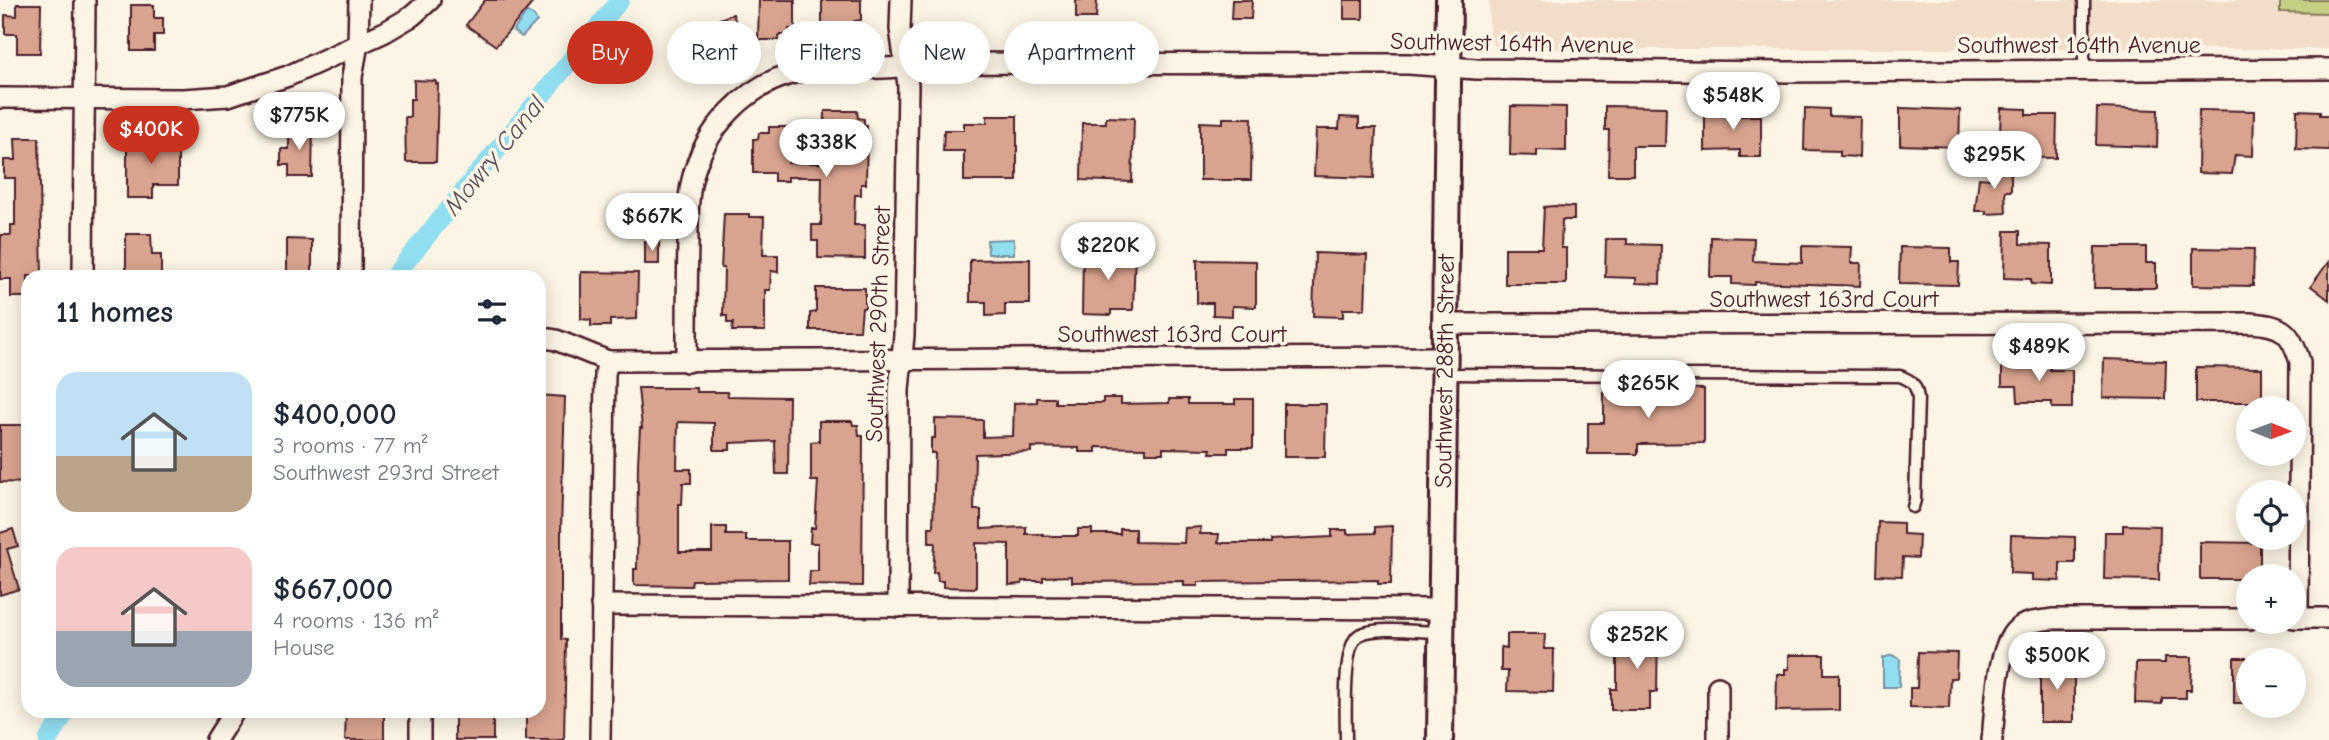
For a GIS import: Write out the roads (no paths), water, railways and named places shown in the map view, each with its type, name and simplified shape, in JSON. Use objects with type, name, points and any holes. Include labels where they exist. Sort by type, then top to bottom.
[{"type":"street","points":[[83,270],[85,0]]},
{"type":"street","points":[[351,270],[352,78],[358,44],[359,0]]},
{"type":"street","points":[[0,98],[183,99],[228,96],[267,84],[358,44],[399,24],[430,0]]},
{"type":"street","name":"Southwest 290th Street","points":[[900,21],[901,0]]},
{"type":"street","name":"Southwest 288th Street","points":[[1440,740],[1449,0]]},
{"type":"street","name":"Southwest 164th Avenue","points":[[990,63],[1409,64],[1448,67],[1786,72],[2329,69]]},
{"type":"street","name":"Southwest 164th Avenue","points":[[687,362],[690,194],[700,157],[719,124],[756,89],[787,75],[820,69],[899,67]]},
{"type":"street","name":"Southwest 290th Street","points":[[898,607],[908,84]]},
{"type":"street","name":"Southwest 163rd Court","points":[[1444,324],[2251,323],[2276,327],[2287,333],[2295,345],[2300,362],[2297,564]]},
{"type":"street","points":[[546,338],[608,362],[605,374],[600,740]]},
{"type":"street","name":"Southwest 163rd Court","points":[[608,362],[901,360],[1443,366]]},
{"type":"street","points":[[601,605],[898,607],[1441,621]]},
{"type":"street","points":[[2306,618],[2329,618]]},
{"type":"street","points":[[1992,740],[2002,663],[2014,631],[2034,622],[2052,620],[2236,619]]},
{"type":"street","points":[[1718,687],[1718,740]]},
{"type":"street","points":[[216,740],[229,718]]},
{"type":"street","points":[[420,718],[420,740]]},
{"type":"lane","points":[[2084,0],[2084,70]]},
{"type":"lane","points":[[1443,366],[1900,376],[1911,380],[1916,386],[1918,398],[1913,507]]},
{"type":"lane","points":[[1346,740],[1351,643],[1360,635],[1441,621]]},
{"type":"water","points":[[527,12],[537,21],[522,37],[513,31]]},
{"type":"water","points":[[1014,239],[1014,254],[988,254],[987,240]]},
{"type":"water","points":[[1892,655],[1900,659],[1899,687],[1883,687],[1883,658]]},
{"type":"waterway","name":"Mowry Canal","points":[[399,270],[620,0]]},
{"type":"waterway","name":"Mowry Canal","points":[[48,740],[62,718]]}]
